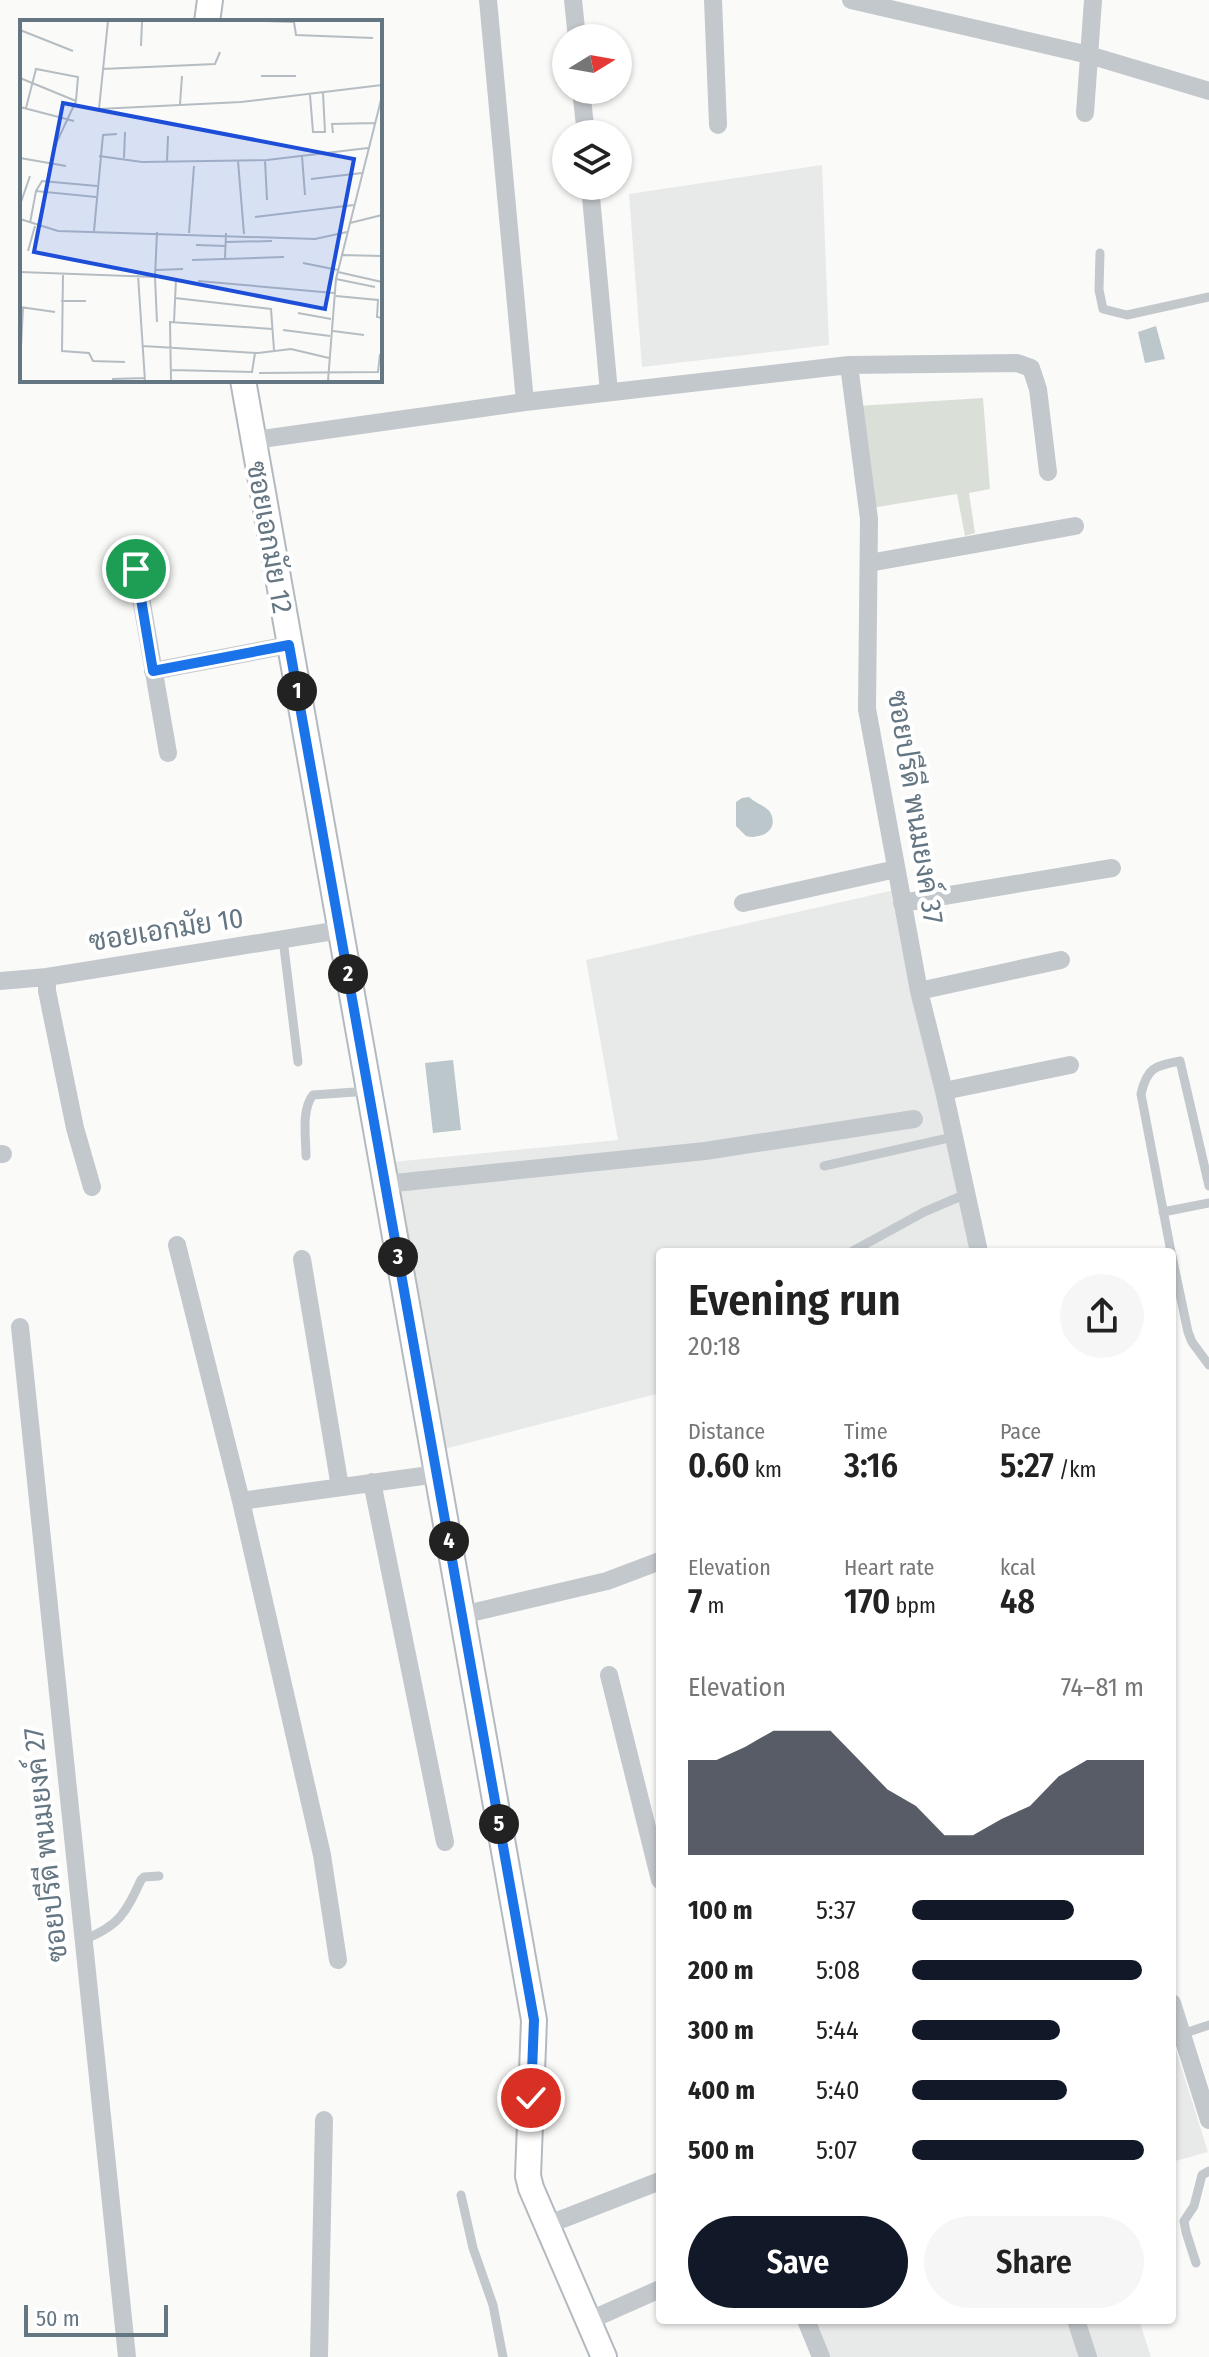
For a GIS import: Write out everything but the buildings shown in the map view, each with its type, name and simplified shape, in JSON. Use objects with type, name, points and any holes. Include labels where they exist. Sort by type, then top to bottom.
[{"type":"street","points":[[207,20],[210,0]]},
{"type":"street","points":[[488,0],[525,402]]},
{"type":"street","points":[[573,0],[576,24]]},
{"type":"street","points":[[713,0],[718,125]]},
{"type":"street","points":[[851,0],[1089,55],[1209,91]]},
{"type":"street","points":[[1085,113],[1093,0]]},
{"type":"street","points":[[591,200],[609,392]]},
{"type":"street","points":[[254,440],[525,402],[849,365],[1017,363],[1031,368],[1038,389],[1048,472]]},
{"type":"street","name":"ซอยปรีดี พนมยงค์ 37","points":[[849,365],[868,501],[867,709],[919,991],[978,1248]]},
{"type":"street","name":"ซอยเอกมัย 12","points":[[243,382],[534,2020],[528,2176],[604,2357]]},
{"type":"street","points":[[869,563],[1075,526]]},
{"type":"street","points":[[136,569],[168,753]]},
{"type":"street","points":[[153,671],[289,645]]},
{"type":"street","points":[[902,903],[1112,868]]},
{"type":"street","points":[[743,903],[896,869]]},
{"type":"street","name":"ซอยเอกมัย 10","points":[[0,981],[47,977],[340,930]]},
{"type":"street","points":[[919,991],[1061,960]]},
{"type":"street","points":[[47,977],[47,991],[75,1128],[92,1187]]},
{"type":"street","points":[[944,1091],[1070,1065]]},
{"type":"street","points":[[385,1184],[705,1151],[914,1119]]},
{"type":"street","points":[[177,1245],[241,1501],[322,1855],[338,1960]]},
{"type":"street","points":[[302,1259],[340,1487]]},
{"type":"street","name":"ซอยปรีดี พนมยงค์ 27","points":[[20,1327],[127,2357]]},
{"type":"street","points":[[241,1501],[437,1474]]},
{"type":"street","points":[[372,1482],[445,1842]]},
{"type":"street","points":[[462,1615],[607,1581],[656,1563]]},
{"type":"street","points":[[609,1675],[656,1864]]},
{"type":"street","points":[[1176,2015],[1209,2120]]},
{"type":"street","points":[[319,2357],[324,2120]]},
{"type":"street","points":[[547,2225],[656,2183]]},
{"type":"street","points":[[588,2321],[656,2291]]},
{"type":"street","points":[[808,2324],[821,2357]]},
{"type":"street","points":[[1077,2324],[1088,2357]]},
{"type":"lane","points":[[1100,253],[1099,290],[1103,309],[1127,315],[1209,297]]},
{"type":"lane","points":[[283,939],[298,1062]]},
{"type":"lane","points":[[1171,1248],[1141,1094],[1145,1077],[1156,1066],[1180,1061],[1209,1186]]},
{"type":"lane","points":[[306,1156],[306,1111],[313,1095],[369,1091]]},
{"type":"lane","points":[[824,1166],[953,1137]]},
{"type":"lane","points":[[858,1248],[924,1212],[966,1194]]},
{"type":"lane","points":[[1163,1212],[1209,1203]]},
{"type":"lane","points":[[1176,1274],[1188,1332],[1209,1365]]},
{"type":"lane","points":[[83,1940],[106,1931],[124,1913],[144,1877],[159,1876]]},
{"type":"lane","points":[[1182,2034],[1209,2025]]},
{"type":"lane","points":[[1196,2263],[1184,2221],[1194,2206],[1202,2175],[1209,2171]]},
{"type":"lane","points":[[461,2195],[473,2248],[493,2305],[503,2357]]},
{"type":"shaded area","points":[[822,165],[829,345],[642,367],[629,200],[632,194]]},
{"type":"shaded area","points":[[1156,326],[1165,359],[1145,363],[1138,332]]},
{"type":"shaded area","points":[[983,398],[990,489],[969,493],[975,533],[965,536],[957,494],[871,508],[857,406]]},
{"type":"shaded area","points":[[749,797],[770,812],[773,824],[763,835],[746,836],[736,826],[736,802]]},
{"type":"shaded area","points":[[899,889],[977,1248],[656,1248],[656,1394],[433,1452],[382,1163],[618,1140],[586,960]]},
{"type":"shaded area","points":[[453,1060],[461,1130],[433,1133],[425,1063]]},
{"type":"shaded area","points":[[1176,2051],[1208,2152],[1176,2161]]},
{"type":"shaded area","points":[[814,2324],[1140,2324],[1151,2357],[827,2357]]},
{"type":"route","points":[[136,569],[153,671],[289,645],[534,2020],[531,2098]]}]
